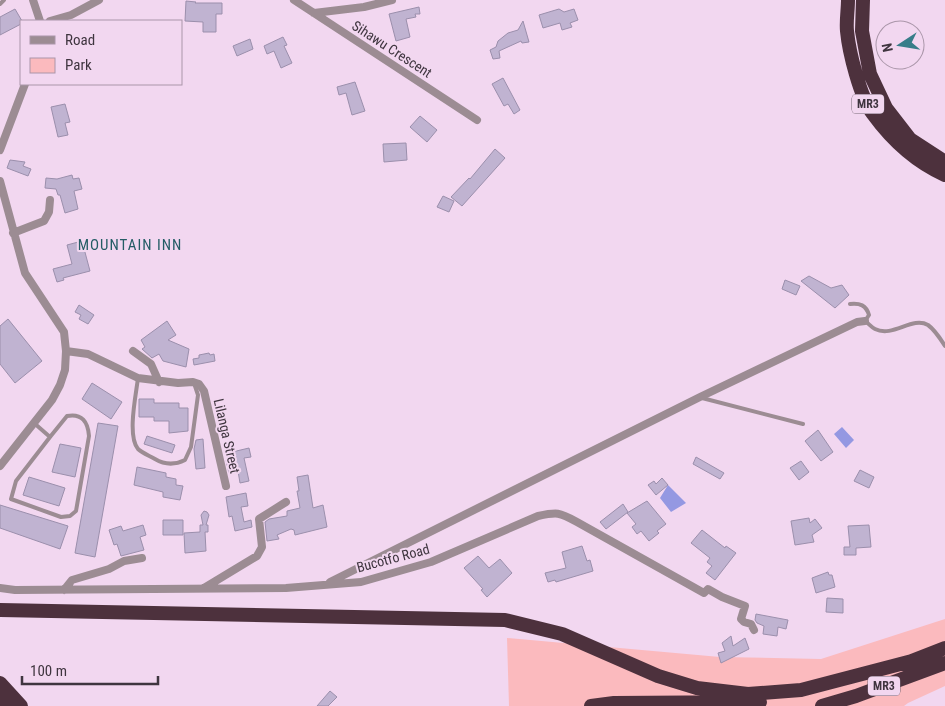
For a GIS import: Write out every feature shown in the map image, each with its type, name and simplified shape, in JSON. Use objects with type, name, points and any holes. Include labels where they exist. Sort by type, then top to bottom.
[{"type":"highway","name":"MR3","points":[[848,0],[847,30],[856,74],[872,113],[904,150],[945,175]]},
{"type":"highway","name":"MR3","points":[[863,0],[862,31],[870,74],[886,108],[910,139],[945,162]]},
{"type":"highway","points":[[0,610],[505,620],[562,634],[658,676],[697,688],[748,694],[802,690],[912,661]]},
{"type":"highway","name":"MR3","points":[[592,706],[614,703],[754,703],[808,696],[854,683],[945,648]]},
{"type":"highway","name":"MR3","points":[[822,706],[856,696],[945,663]]},
{"type":"highway","points":[[0,683],[21,706]]},
{"type":"street","points":[[33,0],[40,20]]},
{"type":"street","points":[[54,20],[71,15],[99,0]]},
{"type":"street","name":"Sihawu Crescent","points":[[294,0],[476,120]]},
{"type":"street","points":[[314,13],[363,3],[392,0]]},
{"type":"street","points":[[0,150],[25,85]]},
{"type":"street","points":[[0,181],[25,273],[64,332],[66,351],[65,370],[52,400],[0,466]]},
{"type":"street","points":[[13,233],[44,221],[49,212],[50,200]]},
{"type":"street","points":[[326,584],[700,397],[857,322],[865,321]]},
{"type":"street","points":[[66,351],[88,354],[138,378],[159,382],[193,382]]},
{"type":"street","points":[[134,351],[151,364],[159,382]]},
{"type":"street","name":"Lilanga Street","points":[[193,382],[199,384],[204,391],[226,486]]},
{"type":"street","points":[[202,589],[257,556],[262,547],[259,519],[286,502]]},
{"type":"street","name":"Bucotfo Road","points":[[0,588],[15,590],[64,590],[286,588],[361,582],[431,562],[538,516],[554,512],[564,514],[704,593],[708,589],[745,606],[741,618],[744,622],[751,624],[754,630]]},
{"type":"street","points":[[64,590],[72,580],[109,569],[124,561],[142,558]]},
{"type":"lane","points":[[0,4],[4,0]]},
{"type":"lane","points":[[850,304],[863,305],[867,309],[868,316],[865,321],[875,329],[885,331],[919,322],[927,324],[945,346]]},
{"type":"lane","points":[[138,378],[132,428],[134,439],[137,448],[161,463],[176,464],[185,460],[191,447],[198,395],[193,382]]},
{"type":"lane","points":[[700,397],[803,424]]},
{"type":"lane","points":[[67,416],[82,417],[88,425],[89,436],[76,511],[70,516],[62,517],[11,499],[16,481],[50,437],[67,416]]},
{"type":"lane","points":[[34,423],[50,437]]},
{"type":"green space","points":[[945,619],[945,686],[904,706],[509,706],[507,638],[720,657],[821,659]]},
{"type":"water","points":[[842,427],[854,440],[846,448],[834,434]]},
{"type":"water","points":[[668,485],[686,503],[671,512],[660,498]]},
{"type":"building","points":[[186,1],[222,3],[222,14],[216,14],[216,32],[203,32],[203,22],[185,21]]},
{"type":"building","points":[[419,7],[420,14],[415,14],[416,17],[406,19],[410,37],[396,41],[389,14]]},
{"type":"building","points":[[15,9],[21,20],[20,25],[0,35],[0,17]]},
{"type":"building","points":[[559,9],[564,12],[574,9],[578,20],[570,23],[572,27],[562,30],[560,23],[543,28],[539,15]]},
{"type":"building","points":[[523,21],[529,42],[522,43],[521,41],[499,51],[500,58],[493,59],[490,50],[496,47],[498,41],[508,33],[518,30]]},
{"type":"building","points":[[283,37],[287,45],[284,46],[292,63],[281,68],[274,51],[267,54],[264,46]]},
{"type":"building","points":[[250,39],[253,49],[237,56],[233,46]]},
{"type":"building","points":[[503,78],[520,110],[514,114],[508,104],[504,106],[492,84]]},
{"type":"building","points":[[355,82],[365,111],[352,115],[346,93],[339,95],[337,87]]},
{"type":"building","points":[[65,104],[70,122],[65,123],[68,135],[58,137],[51,107]]},
{"type":"building","points":[[420,116],[437,130],[427,142],[410,127]]},
{"type":"building","points":[[406,143],[407,160],[384,162],[383,144]]},
{"type":"building","points":[[495,149],[505,158],[462,206],[451,197],[470,179]]},
{"type":"building","points":[[10,160],[25,162],[23,166],[31,169],[28,176],[7,168]]},
{"type":"building","points":[[72,175],[73,179],[79,178],[82,189],[74,191],[78,209],[65,213],[60,195],[58,195],[56,189],[45,188],[46,178],[57,179]]},
{"type":"building","points":[[443,196],[454,201],[449,212],[437,207]]},
{"type":"building","points":[[82,241],[90,271],[63,278],[64,280],[57,282],[53,269],[72,264],[67,245]]},
{"type":"building","points":[[809,276],[831,288],[842,285],[849,295],[835,308],[801,281]]},
{"type":"building","points":[[785,280],[800,286],[796,295],[782,289]]},
{"type":"building","points":[[79,305],[94,315],[88,324],[79,319],[81,315],[75,312]]},
{"type":"building","points":[[8,319],[42,361],[15,383],[0,364],[0,326]]},
{"type":"building","points":[[167,321],[176,335],[168,340],[189,349],[186,367],[163,361],[159,354],[152,358],[142,349],[145,347],[141,340]]},
{"type":"building","points":[[209,353],[210,355],[214,354],[215,361],[194,365],[193,359],[199,358],[199,355]]},
{"type":"building","points":[[92,383],[122,402],[111,419],[82,399]]},
{"type":"building","points":[[139,399],[154,399],[154,403],[179,403],[179,408],[188,408],[188,431],[169,433],[169,421],[154,421],[154,417],[139,417]]},
{"type":"building","points":[[98,423],[118,426],[95,557],[75,553]]},
{"type":"building","points":[[818,430],[833,452],[821,461],[805,441]]},
{"type":"building","points":[[147,436],[175,445],[172,453],[144,444]]},
{"type":"building","points":[[203,439],[205,468],[196,469],[194,449],[196,440]]},
{"type":"building","points":[[60,444],[81,448],[75,477],[52,472]]},
{"type":"building","points":[[249,448],[251,457],[244,458],[249,481],[240,483],[238,471],[229,473],[226,460],[229,460],[228,453]]},
{"type":"building","points":[[696,457],[724,473],[720,479],[693,464]]},
{"type":"building","points":[[801,461],[809,472],[799,480],[790,468]]},
{"type":"building","points":[[137,467],[166,473],[166,477],[176,479],[176,485],[183,486],[180,500],[163,497],[163,492],[134,485]]},
{"type":"building","points":[[860,470],[874,477],[869,488],[854,481]]},
{"type":"building","points":[[308,475],[313,508],[323,505],[327,527],[295,535],[294,530],[291,529],[277,535],[279,539],[267,541],[265,522],[269,519],[287,516],[287,511],[300,508],[297,477]]},
{"type":"building","points":[[29,477],[65,488],[59,506],[23,495]]},
{"type":"building","points":[[662,478],[668,485],[656,495],[648,485],[654,481],[656,484]]},
{"type":"building","points":[[246,493],[248,506],[241,507],[244,522],[251,520],[252,527],[235,531],[232,516],[229,517],[226,497]]},
{"type":"building","points":[[647,501],[666,524],[649,541],[641,531],[637,534],[632,527],[636,524],[627,513]]},
{"type":"building","points":[[623,504],[628,512],[606,529],[600,522]]},
{"type":"building","points":[[0,505],[68,526],[60,549],[0,528]]},
{"type":"building","points":[[204,511],[209,515],[206,525],[208,525],[208,532],[205,532],[206,551],[185,553],[184,533],[200,532],[200,525],[203,525],[201,515]]},
{"type":"building","points":[[809,518],[810,523],[815,519],[822,528],[812,535],[814,542],[795,545],[791,521]]},
{"type":"building","points":[[163,520],[183,520],[183,535],[163,535]]},
{"type":"building","points":[[143,525],[146,535],[140,537],[144,550],[121,556],[117,544],[114,545],[109,530],[121,526],[123,531]]},
{"type":"building","points":[[869,525],[871,547],[856,548],[856,555],[844,555],[844,547],[850,547],[848,526]]},
{"type":"building","points":[[702,530],[725,548],[726,546],[736,553],[715,580],[706,573],[712,566],[707,562],[710,558],[691,543]]},
{"type":"building","points":[[582,546],[587,561],[590,560],[593,571],[556,582],[555,580],[548,582],[545,573],[566,568],[562,552]]},
{"type":"building","points":[[478,556],[489,568],[500,559],[512,573],[487,597],[481,590],[483,589],[464,568]]},
{"type":"building","points":[[828,572],[829,575],[832,575],[835,587],[816,593],[812,578]]},
{"type":"building","points":[[827,598],[843,599],[843,613],[826,612]]},
{"type":"building","points":[[756,614],[788,620],[786,629],[778,627],[777,636],[763,634],[764,626],[755,620]]},
{"type":"building","points":[[731,636],[733,646],[745,638],[749,649],[721,663],[718,653],[725,651],[722,643]]},
{"type":"building","points":[[330,691],[337,697],[328,706],[317,706]]},
{"type":"district","name":"MOUNTAIN INN","points":[[130,245]]}]
